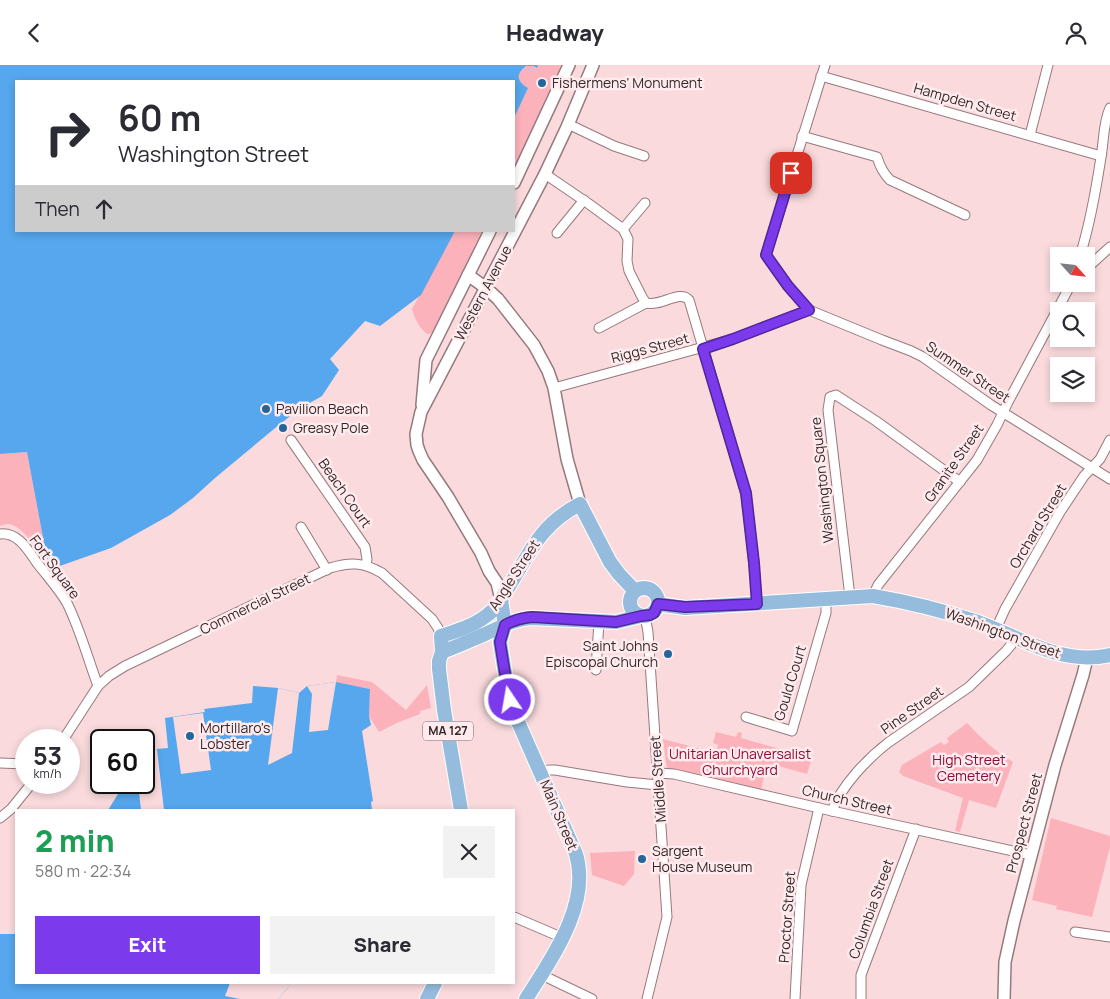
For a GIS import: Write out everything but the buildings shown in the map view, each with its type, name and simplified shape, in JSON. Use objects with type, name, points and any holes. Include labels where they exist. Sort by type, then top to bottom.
[{"type":"main road","points":[[515,181],[569,65]]},
{"type":"main road","name":"Western Avenue","points":[[421,411],[545,174],[593,65]]},
{"type":"main road","name":"Western Avenue","points":[[490,232],[426,360],[421,411],[416,433],[417,445],[423,460],[448,497],[497,583],[505,625]]},
{"type":"main road","points":[[468,275],[498,299],[534,345],[548,371],[554,388],[567,459],[580,503],[610,562],[635,591]]},
{"type":"main road","name":"Angle Street","points":[[441,636],[471,625],[493,610],[540,536],[556,520],[580,503]]},
{"type":"main road","points":[[442,652],[522,618],[616,622],[643,616],[654,613],[658,604],[657,596],[651,589],[643,588],[635,591],[630,598],[633,611],[643,616]]},
{"type":"main road","name":"Washington Street","points":[[658,604],[685,607],[873,596],[898,600],[959,616],[1058,654],[1087,658],[1110,655]]},
{"type":"main road","points":[[471,625],[500,642]]},
{"type":"main road","name":"Main Street","points":[[505,625],[500,642],[510,700],[576,854],[579,868],[576,900],[563,938],[526,999]]},
{"type":"main road","name":"MA 127","points":[[441,636],[442,652],[439,669],[461,809]]},
{"type":"main road","name":"Prospect Street","points":[[1004,999],[1005,961],[1014,921],[1054,765],[1087,658]]},
{"type":"main road","points":[[427,999],[434,984]]},
{"type":"street","points":[[825,65],[802,136],[878,157],[880,168],[890,180],[965,215]]},
{"type":"street","points":[[1030,135],[1048,65]]},
{"type":"street","name":"Hampden Street","points":[[822,76],[1102,156]]},
{"type":"street","points":[[1082,247],[1092,209],[1102,156],[1106,119],[1110,107]]},
{"type":"street","points":[[568,123],[614,146],[644,156]]},
{"type":"street","name":"Summer Street","points":[[802,136],[766,255],[788,286],[809,310],[923,357],[1003,412],[1110,479]]},
{"type":"street","points":[[545,174],[623,229],[628,239],[627,261],[629,271],[646,303]]},
{"type":"street","points":[[557,233],[584,200]]},
{"type":"street","points":[[623,229],[645,203]]},
{"type":"street","points":[[1095,261],[1110,247]]},
{"type":"street","name":"Granite Street","points":[[873,596],[879,583],[977,459],[994,431],[1066,293]]},
{"type":"street","points":[[599,328],[646,303],[652,304],[681,296],[688,298],[690,301],[746,493],[757,604]]},
{"type":"street","name":"Riggs Street","points":[[554,388],[703,349],[809,310]]},
{"type":"street","name":"Washington Square","points":[[850,597],[828,410],[830,397],[836,395],[876,421],[960,482]]},
{"type":"street","name":"Beach Court","points":[[291,440],[366,547],[366,565]]},
{"type":"street","name":"Orchard Street","points":[[996,629],[1005,609],[1060,513],[1084,476],[1100,459],[1110,441]]},
{"type":"street","points":[[301,527],[327,569]]},
{"type":"street","name":"Fort Square","points":[[0,534],[10,534],[20,541],[51,579],[66,603],[78,630],[98,686]]},
{"type":"street","name":"Commercial Street","points":[[70,729],[98,686],[109,676],[126,666],[327,569],[340,565],[366,565]]},
{"type":"street","points":[[366,565],[382,573],[425,612],[438,628],[441,636]]},
{"type":"street","name":"Gould Court","points":[[746,717],[792,731],[826,613],[826,600]]},
{"type":"street","name":"Middle Street","points":[[643,616],[648,632],[667,917],[647,999]]},
{"type":"street","points":[[596,670],[599,621]]},
{"type":"street","name":"Pine Street","points":[[832,811],[837,799],[852,779],[877,752],[969,687],[1012,645],[1015,637]]},
{"type":"street","points":[[0,763],[15,764]]},
{"type":"street","points":[[540,772],[555,770],[658,785]]},
{"type":"street","name":"Church Street","points":[[658,773],[674,774],[1031,855]]},
{"type":"street","points":[[0,818],[12,809],[24,794]]},
{"type":"street","name":"Proctor Street","points":[[795,999],[801,885],[819,808]]},
{"type":"street","name":"Columbia Street","points":[[862,999],[861,975],[916,829]]},
{"type":"street","points":[[515,917],[563,938]]},
{"type":"street","points":[[1075,932],[1110,937]]},
{"type":"street","points":[[542,975],[592,999]]},
{"type":"green space","points":[[538,65],[561,65],[515,165],[515,116],[527,88],[520,83],[519,75],[525,66],[536,68]]},
{"type":"green space","points":[[454,232],[482,232],[430,334],[427,334],[422,329],[412,309]]},
{"type":"green space","points":[[27,452],[47,559],[29,538],[14,525],[5,524],[0,526],[0,454]]},
{"type":"green space","points":[[337,675],[372,682],[406,710],[427,685],[431,708],[420,711],[420,714],[379,732],[369,716],[370,689],[336,682]]},
{"type":"green space","name":"High Street Cemetery","points":[[967,723],[989,744],[1013,762],[996,808],[969,800],[960,832],[955,831],[963,798],[903,776],[899,772],[902,765],[941,742],[944,745],[949,742],[947,738]]},
{"type":"green space","name":"Unitarian Unaversalist Churchyard","points":[[716,732],[736,737],[738,732],[742,733],[741,738],[812,758],[807,774],[771,764],[766,767],[761,790],[667,769],[663,739],[716,753],[718,745],[713,743]]},
{"type":"green space","points":[[1051,818],[1110,836],[1110,847],[1092,917],[1056,909],[1057,906],[1032,900]]},
{"type":"green space","points":[[635,851],[634,874],[624,886],[592,875],[590,853]]},
{"type":"water","points":[[0,65],[538,65],[537,68],[526,66],[520,72],[520,81],[528,88],[515,116],[515,80],[15,80],[15,232],[454,232],[421,295],[380,326],[365,321],[330,359],[339,370],[322,396],[301,408],[280,424],[193,498],[170,515],[111,548],[54,568],[47,559],[27,452],[0,454]]},
{"type":"water","points":[[336,682],[370,689],[369,716],[371,725],[362,731],[373,801],[371,802],[372,809],[109,809],[118,794],[155,794],[155,749],[168,748],[165,718],[205,712],[204,709],[252,703],[253,686],[278,688],[299,693],[307,686]]},
{"type":"water","points":[[0,934],[15,934],[15,984],[291,984],[278,999],[0,999]]},
{"type":"pier","points":[[336,682],[328,730],[309,732],[312,694],[307,686]]},
{"type":"pier","points":[[278,688],[299,693],[292,753],[268,765]]},
{"type":"pier","name":"Mortillaro's Lobster","points":[[203,713],[211,770],[181,774],[173,717]]},
{"type":"pier","points":[[155,749],[157,749],[164,809],[141,809],[139,794],[155,794]]},
{"type":"pier","points":[[230,984],[291,984],[278,999],[240,999],[225,996]]},
{"type":"place","name":"Fishermens' Monument","points":[[542,83]]},
{"type":"place","name":"Pavilion Beach","points":[[266,409]]},
{"type":"place","name":"Greasy Pole","points":[[283,428]]},
{"type":"place","name":"Saint Johns Episcopal Church","points":[[668,654]]},
{"type":"place","name":"Mortillaro's Lobster","points":[[190,736]]},
{"type":"place","name":"Sargent House Museum","points":[[642,859]]},
{"type":"route","points":[[510,700],[500,642],[505,625],[512,621],[532,617],[616,622],[650,615],[657,609],[658,604],[672,607],[757,604],[746,493],[703,349],[809,310],[788,286],[766,255],[791,173]]}]
